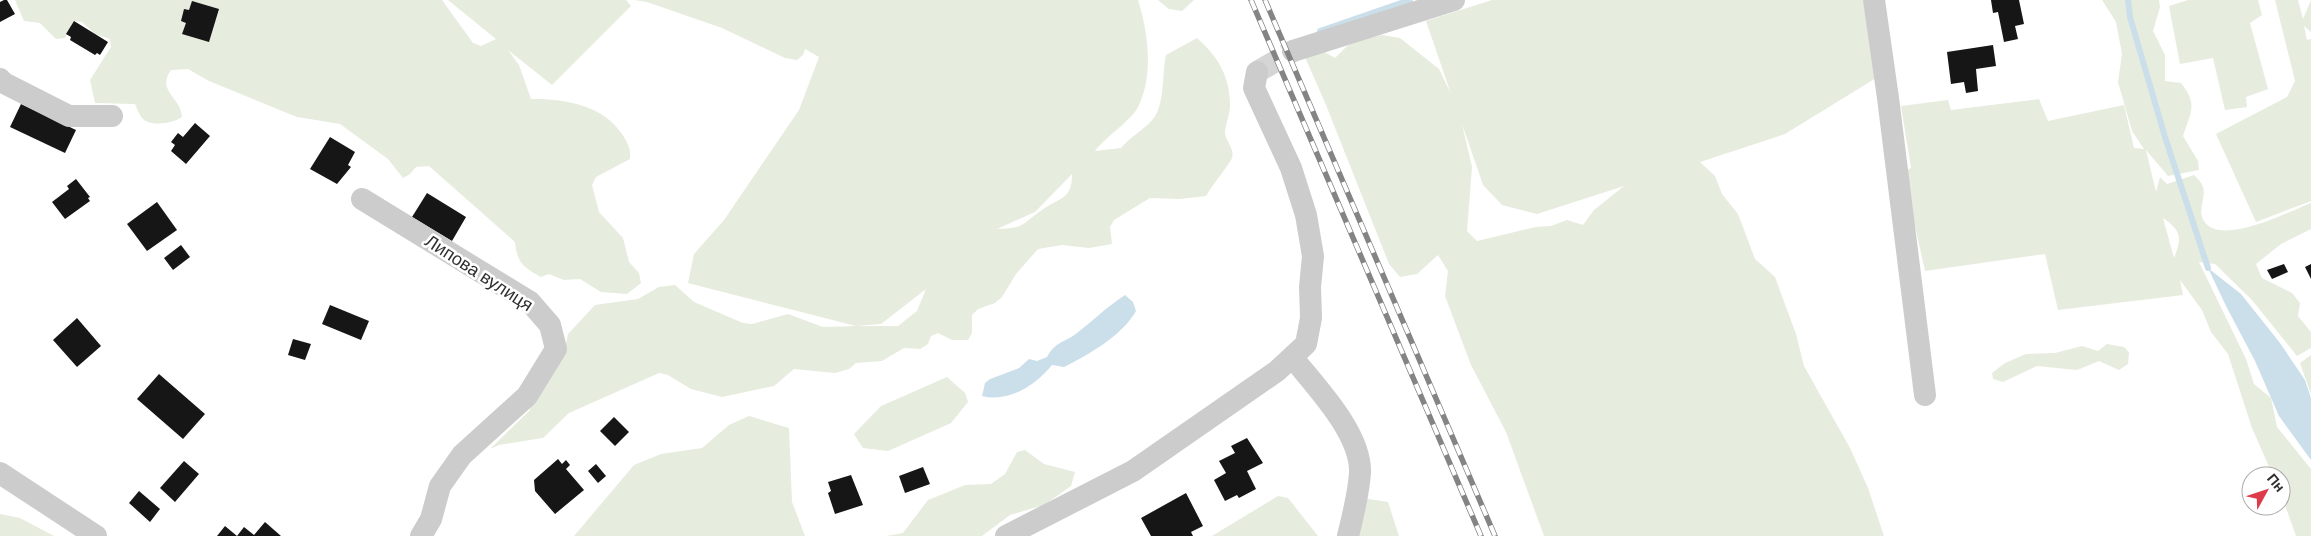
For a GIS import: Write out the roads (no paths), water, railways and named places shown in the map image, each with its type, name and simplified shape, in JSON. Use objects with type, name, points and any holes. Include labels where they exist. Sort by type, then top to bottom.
[{"type":"street","points":[[1294,51],[1454,0]]},
{"type":"street","points":[[1874,0],[1925,394]]},
{"type":"street","points":[[1006,536],[1133,471],[1270,376],[1293,358],[1306,344],[1311,318],[1312,256],[1306,214],[1292,168],[1254,88],[1257,72]]},
{"type":"street","points":[[0,78],[4,83],[69,116],[112,116]]},
{"type":"street","name":"Липова вулиця","points":[[362,199],[530,302],[550,325],[556,349],[527,396],[462,455],[440,486],[431,519],[422,536]]},
{"type":"street","points":[[1293,358],[1344,424],[1357,449],[1360,471],[1348,536]]},
{"type":"street","points":[[0,473],[96,536]]},
{"type":"water","points":[[2208,268],[2241,294],[2280,343],[2305,380],[2311,398],[2311,460],[2279,416],[2255,361]]},
{"type":"water","points":[[1125,295],[1133,302],[1136,311],[1122,329],[1104,344],[1064,367],[1052,365],[1030,385],[1012,395],[1002,397],[982,396],[985,383],[990,379],[1019,368],[1029,359],[1037,361],[1047,357],[1055,346],[1073,336]]},
{"type":"waterway","points":[[1320,31],[1410,0]]},
{"type":"waterway","points":[[2128,0],[2130,17],[2165,137],[2208,268]]},
{"type":"tunnel","points":[[1257,72],[1293,51]]},
{"type":"railway","points":[[1251,0],[1481,536]]},
{"type":"railway","points":[[1265,0],[1495,536]]}]
